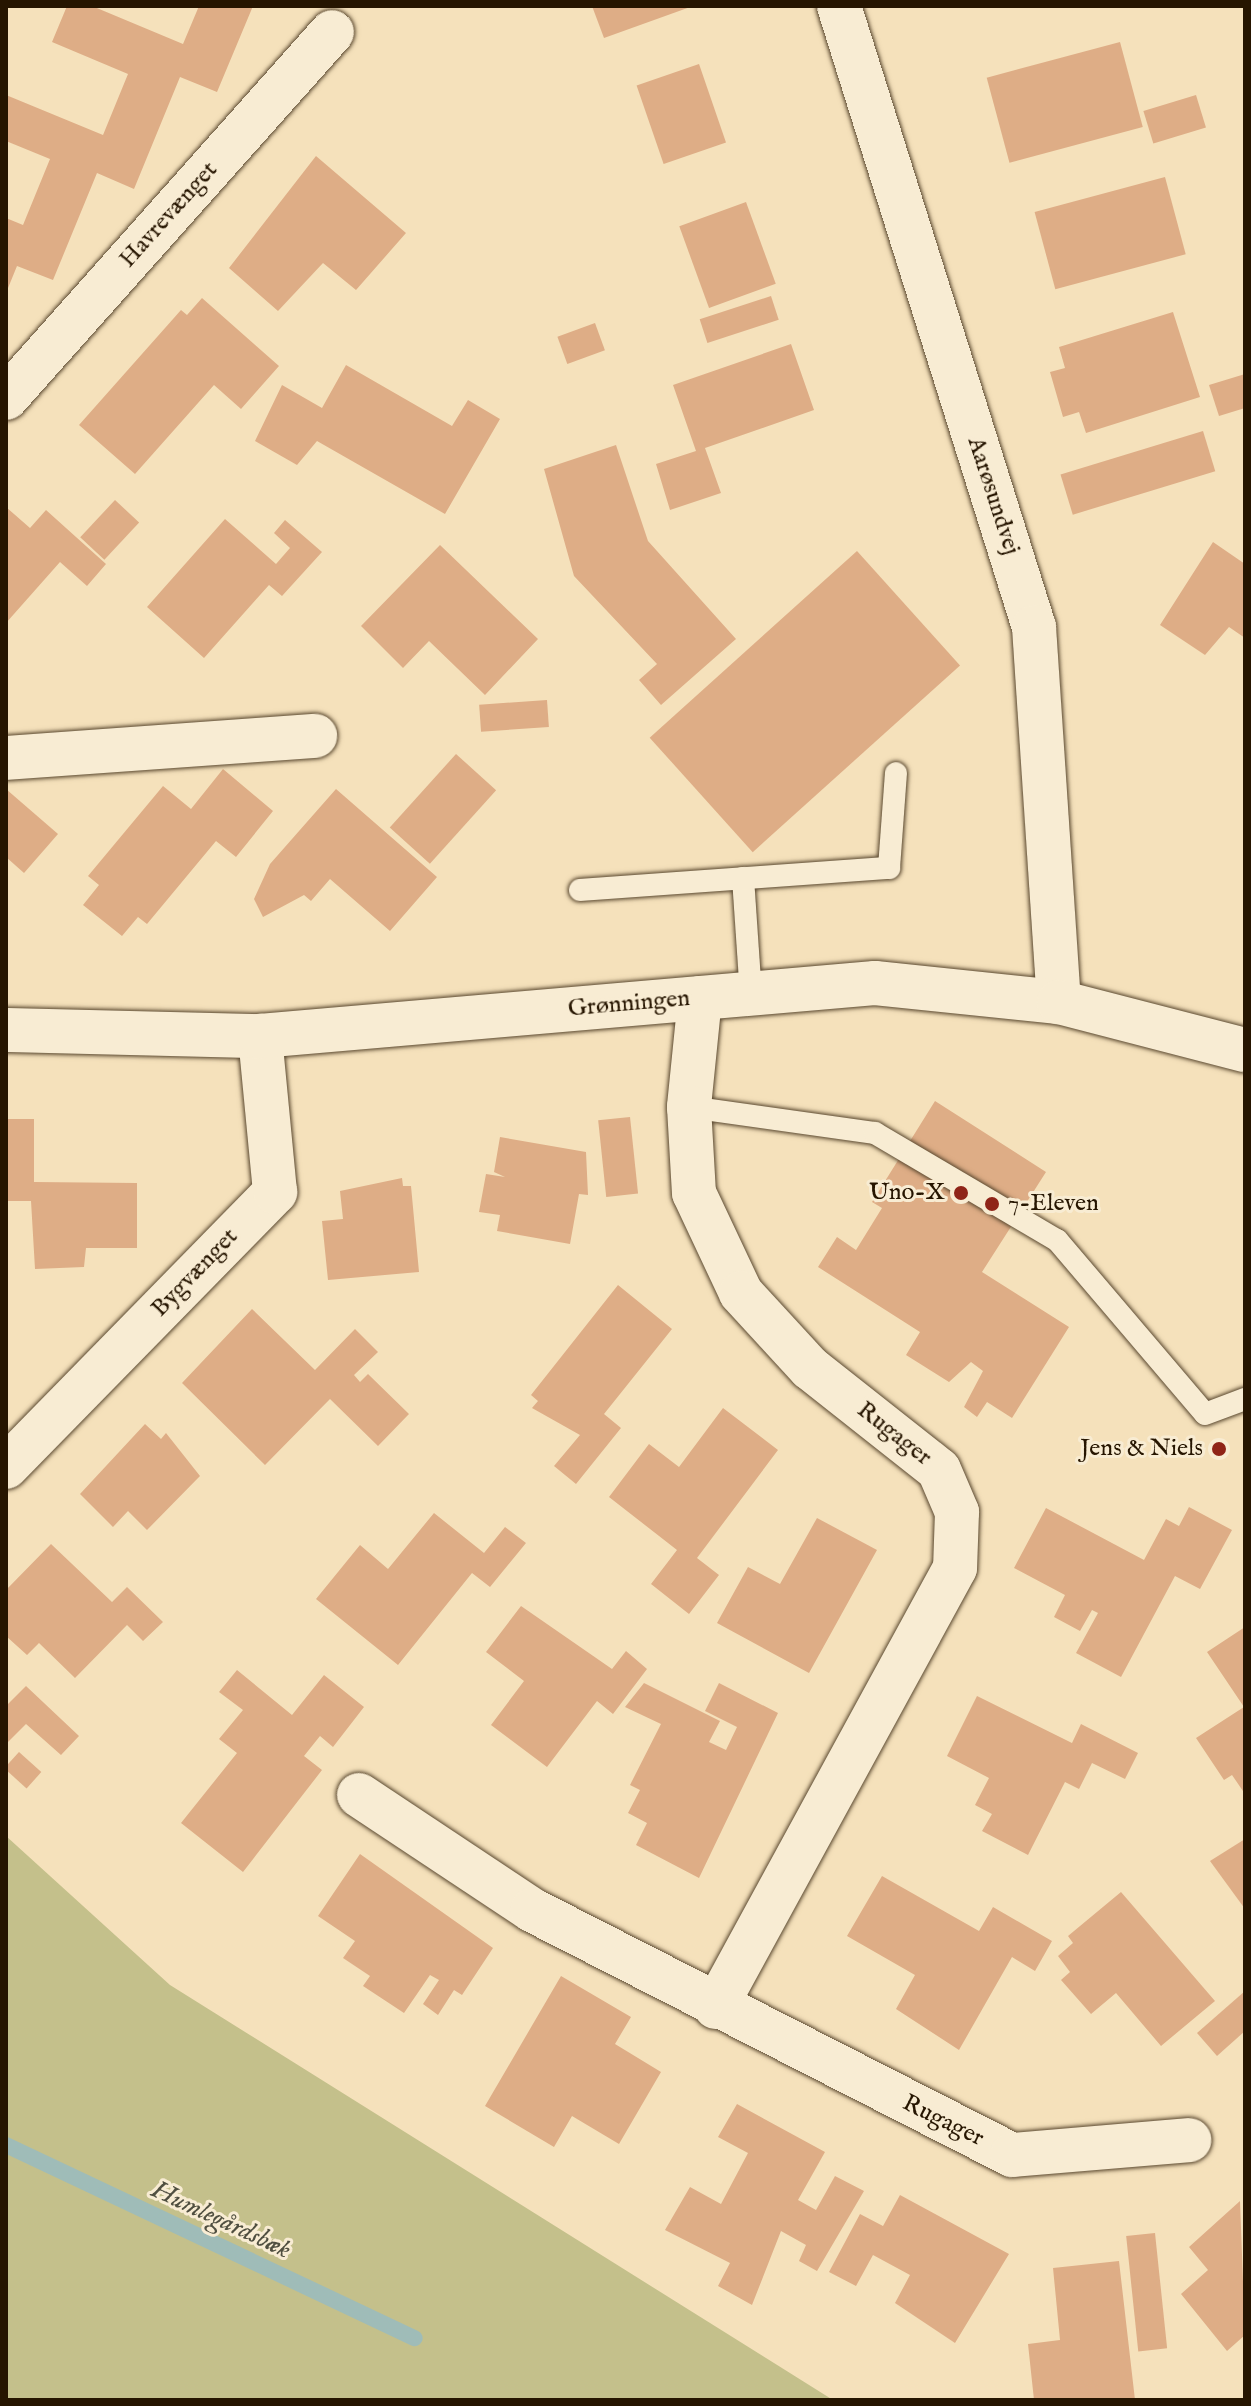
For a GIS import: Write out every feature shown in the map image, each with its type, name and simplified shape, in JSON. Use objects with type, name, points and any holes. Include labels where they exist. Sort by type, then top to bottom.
[{"type":"street","name":"Aarøsundvej","points":[[839,6],[1034,627],[1059,1002]]},
{"type":"street","name":"Havrevænget","points":[[6,398],[332,32]]},
{"type":"street","points":[[6,758],[315,736]]},
{"type":"street","name":"Grønningen","points":[[6,1030],[260,1036],[875,983],[1059,1002],[1245,1050]]},
{"type":"street","name":"Rugager","points":[[700,998],[689,1107],[694,1193],[741,1293],[810,1368],[939,1470],[957,1512],[955,1568],[716,2007]]},
{"type":"street","name":"Bygvænget","points":[[6,1467],[275,1192],[260,1036]]},
{"type":"street","name":"Rugager","points":[[359,1795],[532,1910],[716,2007],[1012,2155],[1189,2140]]},
{"type":"lane","points":[[580,890],[889,868],[896,773]]},
{"type":"lane","points":[[743,878],[751,994]]},
{"type":"lane","points":[[689,1107],[875,1133],[1057,1240],[1205,1414],[1245,1399]]},
{"type":"shaded area","points":[[6,1836],[170,1985],[833,2400],[6,2400]]},
{"type":"building","points":[[67,6],[92,6],[183,44],[199,6],[253,6],[217,92],[180,77],[134,189],[97,173],[53,280],[17,266],[6,293],[6,218],[23,225],[50,159],[6,141],[6,95],[103,135],[128,74],[52,42]]},
{"type":"building","points":[[592,6],[693,6],[604,38]]},
{"type":"building","points":[[1120,42],[1143,127],[1009,163],[987,78]]},
{"type":"building","points":[[699,64],[726,142],[664,164],[637,85]]},
{"type":"building","points":[[1196,95],[1206,128],[1153,144],[1143,111]]},
{"type":"building","points":[[316,156],[406,233],[356,290],[323,263],[278,311],[229,268]]},
{"type":"building","points":[[1165,177],[1186,254],[1055,289],[1035,212]]},
{"type":"building","points":[[746,202],[776,284],[709,308],[679,226]]},
{"type":"building","points":[[771,296],[779,320],[707,343],[700,319]]},
{"type":"building","points":[[202,298],[279,366],[241,409],[214,385],[135,474],[79,425],[181,310],[187,315]]},
{"type":"building","points":[[1173,312],[1200,397],[1086,433],[1079,412],[1063,417],[1050,372],[1065,368],[1059,347]]},
{"type":"building","points":[[595,323],[605,350],[567,364],[557,337]]},
{"type":"building","points":[[791,344],[814,410],[705,448],[721,493],[670,510],[656,464],[696,451],[673,385]]},
{"type":"building","points":[[346,365],[452,426],[468,400],[500,419],[445,514],[317,441],[297,465],[255,441],[282,385],[322,408]]},
{"type":"building","points":[[1245,374],[1245,408],[1219,416],[1209,385]]},
{"type":"building","points":[[1203,431],[1215,471],[1073,515],[1061,475]]},
{"type":"building","points":[[616,445],[648,541],[736,639],[661,705],[639,680],[657,664],[574,576],[544,469]]},
{"type":"building","points":[[115,500],[139,523],[104,560],[80,537]]},
{"type":"building","points":[[6,507],[30,528],[46,510],[106,564],[87,586],[60,562],[6,623]]},
{"type":"building","points":[[225,519],[276,564],[290,548],[274,533],[285,520],[322,552],[282,596],[269,585],[204,658],[147,607]]},
{"type":"building","points":[[1213,542],[1245,564],[1245,638],[1229,627],[1205,655],[1160,625]]},
{"type":"building","points":[[440,545],[538,639],[485,695],[429,641],[403,668],[361,626]]},
{"type":"building","points":[[857,551],[960,665],[753,852],[650,738]]},
{"type":"building","points":[[547,700],[549,727],[481,732],[479,705]]},
{"type":"building","points":[[456,754],[496,790],[430,864],[390,828]]},
{"type":"building","points":[[223,769],[273,811],[236,857],[216,841],[147,924],[138,917],[122,936],[83,905],[99,885],[88,876],[163,786],[191,809]]},
{"type":"building","points":[[6,789],[58,834],[24,873],[6,857]]},
{"type":"building","points":[[336,789],[437,877],[390,931],[330,879],[311,901],[304,895],[263,917],[254,899],[270,864]]},
{"type":"building","points":[[935,1101],[1046,1172],[982,1272],[1069,1327],[1012,1418],[987,1402],[977,1417],[964,1407],[983,1371],[971,1362],[949,1382],[906,1355],[920,1332],[818,1267],[837,1237],[856,1250],[882,1208],[872,1202]]},
{"type":"building","points":[[630,1117],[638,1194],[606,1197],[598,1120]]},
{"type":"building","points":[[8,1119],[34,1119],[34,1182],[137,1183],[137,1248],[86,1248],[84,1267],[35,1269],[31,1201],[8,1201]]},
{"type":"building","points":[[500,1137],[586,1152],[588,1195],[579,1194],[570,1244],[497,1231],[500,1215],[479,1212],[486,1174],[505,1177],[494,1172]]},
{"type":"building","points":[[402,1178],[403,1186],[411,1186],[419,1272],[328,1280],[322,1221],[343,1219],[340,1191]]},
{"type":"building","points":[[618,1285],[672,1329],[604,1414],[621,1428],[576,1484],[554,1466],[580,1435],[532,1408],[538,1401],[531,1395]]},
{"type":"building","points":[[252,1309],[315,1370],[355,1329],[378,1352],[354,1375],[360,1382],[368,1374],[409,1414],[378,1446],[330,1399],[265,1465],[182,1383]]},
{"type":"building","points":[[723,1408],[778,1450],[697,1558],[719,1575],[689,1614],[651,1584],[677,1550],[609,1497],[649,1444],[679,1467]]},
{"type":"building","points":[[145,1424],[161,1439],[166,1433],[200,1476],[147,1530],[128,1511],[113,1527],[80,1494]]},
{"type":"building","points":[[1189,1507],[1232,1530],[1200,1589],[1175,1576],[1121,1677],[1076,1653],[1098,1613],[1092,1610],[1080,1631],[1054,1617],[1065,1595],[1014,1568],[1046,1508],[1144,1560],[1166,1519],[1179,1526]]},
{"type":"building","points":[[434,1513],[484,1553],[505,1527],[526,1543],[490,1587],[472,1573],[398,1665],[316,1599],[360,1545],[388,1569]]},
{"type":"building","points":[[817,1518],[877,1550],[809,1673],[717,1623],[748,1567],[780,1584]]},
{"type":"building","points":[[51,1544],[112,1602],[127,1587],[163,1622],[143,1641],[127,1625],[75,1678],[39,1643],[27,1655],[6,1636],[6,1590]]},
{"type":"building","points":[[521,1606],[612,1669],[626,1651],[647,1669],[613,1714],[597,1701],[547,1767],[491,1725],[524,1681],[486,1652]]},
{"type":"building","points":[[1245,1627],[1245,1794],[1232,1775],[1224,1780],[1196,1738],[1244,1707],[1207,1652]]},
{"type":"building","points":[[237,1670],[292,1715],[324,1675],[364,1707],[333,1747],[320,1736],[304,1756],[322,1770],[243,1872],[181,1823],[237,1753],[219,1739],[243,1710],[219,1692]]},
{"type":"building","points":[[644,1683],[720,1721],[709,1742],[726,1750],[737,1727],[705,1711],[719,1683],[778,1713],[699,1878],[636,1845],[647,1823],[628,1813],[640,1790],[630,1785],[661,1724],[625,1707]]},
{"type":"building","points":[[26,1686],[79,1736],[61,1755],[26,1724],[6,1744],[6,1706]]},
{"type":"building","points":[[977,1696],[1072,1743],[1081,1724],[1138,1753],[1125,1779],[1092,1763],[1079,1789],[1065,1782],[1028,1855],[982,1831],[992,1814],[975,1805],[989,1778],[947,1756]]},
{"type":"building","points":[[19,1752],[41,1772],[27,1788],[6,1770]]},
{"type":"building","points":[[1245,1839],[1245,1909],[1210,1861]]},
{"type":"building","points":[[360,1854],[493,1948],[462,1995],[454,1990],[438,2015],[423,2004],[439,1980],[430,1975],[404,2013],[363,1986],[370,1976],[343,1958],[355,1941],[318,1916]]},
{"type":"building","points":[[882,1876],[979,1931],[993,1907],[1052,1941],[1035,1971],[1012,1957],[959,2050],[896,2009],[915,1975],[847,1936]]},
{"type":"building","points":[[1121,1892],[1215,2001],[1161,2046],[1116,1993],[1091,2014],[1061,1980],[1070,1972],[1058,1956],[1073,1943],[1068,1936]]},
{"type":"building","points":[[561,1976],[631,2017],[615,2044],[661,2072],[619,2144],[572,2116],[554,2147],[485,2106]]},
{"type":"building","points":[[1245,1991],[1245,2031],[1217,2056],[1197,2033]]},
{"type":"building","points":[[737,2104],[825,2152],[798,2200],[816,2210],[835,2176],[864,2191],[817,2271],[799,2261],[806,2245],[781,2231],[752,2305],[718,2286],[730,2263],[665,2230],[690,2187],[721,2204],[748,2153],[718,2137]]},
{"type":"building","points":[[900,2195],[1009,2254],[955,2343],[895,2303],[910,2275],[873,2255],[856,2286],[829,2272],[860,2214],[883,2226]]},
{"type":"building","points":[[1240,2201],[1245,2335],[1227,2351],[1181,2294],[1208,2270],[1189,2247]]},
{"type":"building","points":[[1155,2233],[1167,2348],[1138,2351],[1126,2236]]},
{"type":"building","points":[[1119,2261],[1135,2400],[1034,2400],[1028,2344],[1060,2340],[1053,2268]]},
{"type":"waterway","name":"Humlegårdsbæk","points":[[6,2145],[415,2338]]},
{"type":"place","name":"Uno-X","points":[[961,1193]]},
{"type":"place","name":"7-Eleven","points":[[992,1204]]},
{"type":"place","name":"Jens & Niels","points":[[1219,1449]]}]
